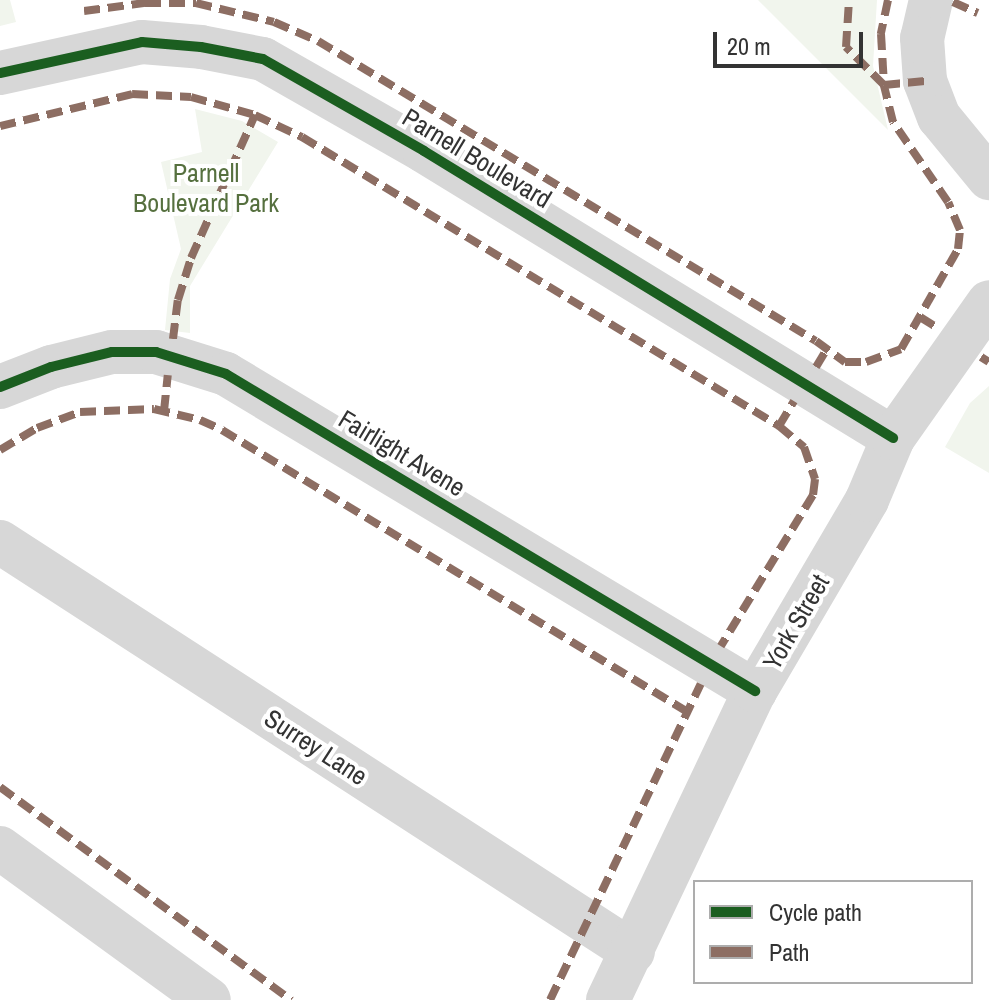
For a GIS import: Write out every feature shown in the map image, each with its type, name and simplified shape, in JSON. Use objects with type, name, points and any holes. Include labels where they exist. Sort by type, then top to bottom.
[{"type":"street","points":[[931,0],[922,38],[925,81],[939,117],[989,178]]},
{"type":"street","name":"Parnell Boulevard","points":[[0,73],[142,42],[201,47],[263,59],[424,151],[893,438]]},
{"type":"street","name":"York Street","points":[[608,1000],[755,691],[867,500],[893,438],[989,302]]},
{"type":"street","name":"Fairlight Avene","points":[[0,387],[51,367],[112,352],[156,352],[226,374],[755,691]]},
{"type":"street","name":"Surrey Lane","points":[[0,542],[633,952]]},
{"type":"street","points":[[0,848],[209,1000]]},
{"type":"green space","points":[[0,0],[10,0],[16,22],[0,26]]},
{"type":"green space","points":[[758,0],[877,0],[873,66],[888,130]]},
{"type":"green space","name":"Parnell Boulevard Park","points":[[195,109],[242,121],[278,142],[190,286],[190,333],[165,330],[170,279],[181,249],[161,162],[202,152]]},
{"type":"green space","points":[[989,386],[989,473],[945,447],[970,403]]},
{"type":"marked path","points":[[84,11],[145,3],[196,3],[274,22],[318,41],[816,341],[845,362],[866,362],[901,349],[958,249],[960,230],[948,202],[893,122],[884,85],[846,47],[849,0]]},
{"type":"marked path","points":[[888,0],[881,34],[884,85],[925,81]]},
{"type":"marked path","points":[[953,2],[978,13]]},
{"type":"marked path","points":[[0,126],[132,94],[191,97],[255,115],[302,137],[779,426],[804,447],[815,479],[813,495],[721,646]]},
{"type":"marked path","points":[[173,339],[178,300],[191,258],[255,115]]},
{"type":"marked path","points":[[920,317],[939,329]]},
{"type":"marked path","points":[[816,367],[827,349]]},
{"type":"marked path","points":[[981,357],[989,362]]},
{"type":"marked path","points":[[164,411],[168,375]]},
{"type":"marked path","points":[[779,426],[794,401]]},
{"type":"marked path","points":[[0,450],[37,428],[80,412],[154,409],[200,420],[222,430],[686,711]]},
{"type":"marked path","points":[[550,1000],[701,684]]},
{"type":"marked path","points":[[0,787],[291,1000]]},
{"type":"cycle path","points":[[0,73],[142,42],[201,47],[263,59],[424,151],[893,438]]},
{"type":"cycle path","points":[[0,387],[51,367],[112,352],[156,352],[226,374],[755,691]]}]
